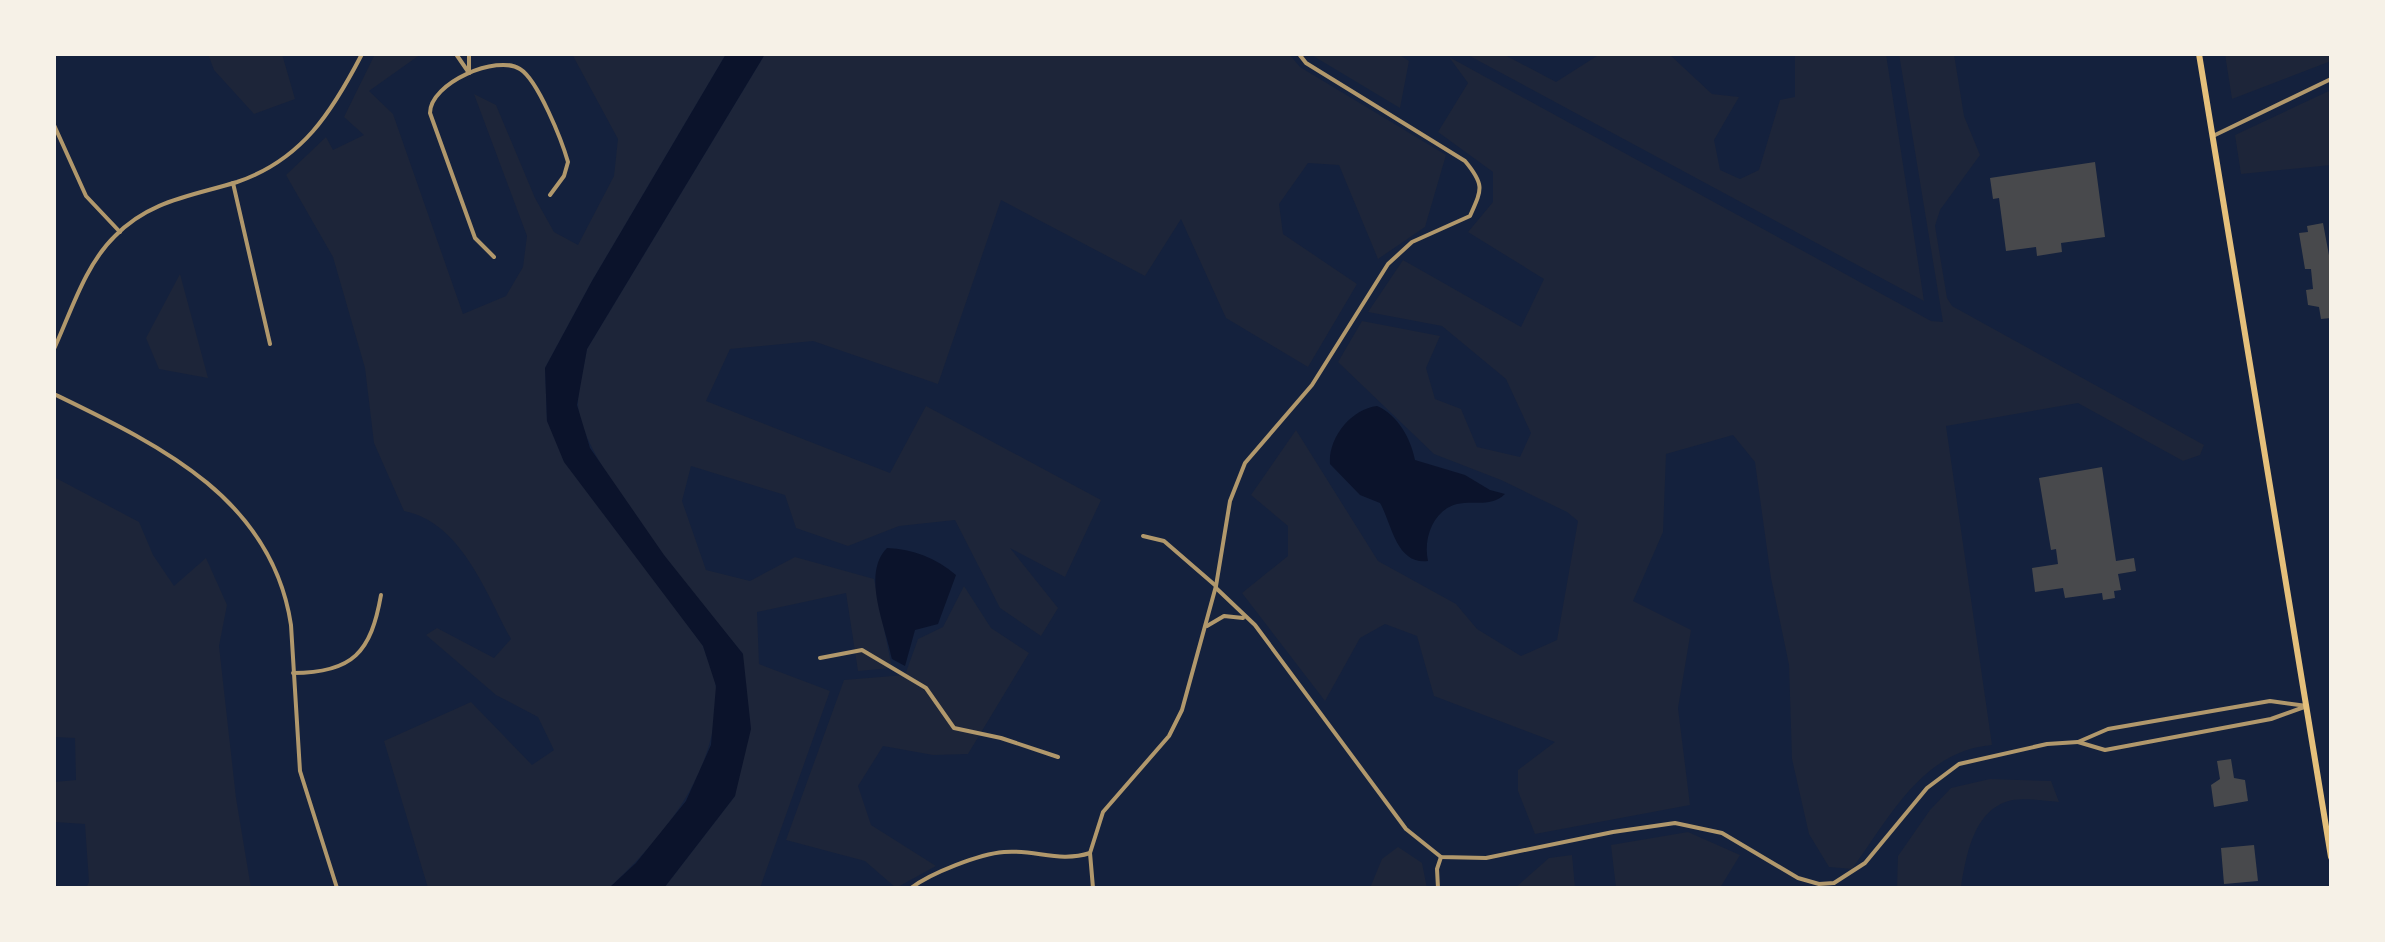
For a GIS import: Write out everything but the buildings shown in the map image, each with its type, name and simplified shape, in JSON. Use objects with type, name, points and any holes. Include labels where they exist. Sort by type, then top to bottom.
[{"type":"main road","points":[[2199,54],[2331,857]]},
{"type":"street","points":[[54,349],[97,259],[120,232],[157,205],[233,183],[283,159],[316,132],[332,110],[362,54]]},
{"type":"street","points":[[456,54],[469,73]]},
{"type":"street","points":[[469,54],[469,73]]},
{"type":"street","points":[[1093,888],[1090,853],[1103,812],[1169,736],[1187,696],[1216,587],[1230,501],[1245,463],[1312,385],[1388,264],[1412,242],[1470,216],[1481,192],[1479,177],[1465,161],[1306,63],[1299,54]]},
{"type":"street","points":[[494,257],[475,238],[430,113],[439,93],[469,73],[507,64],[523,70],[529,76],[568,162],[564,176],[550,195]]},
{"type":"street","points":[[2213,136],[2331,79]]},
{"type":"street","points":[[54,125],[86,196],[120,232]]},
{"type":"street","points":[[233,183],[270,344]]},
{"type":"street","points":[[54,394],[188,468],[219,490],[246,518],[268,552],[288,603],[295,730],[302,780],[337,888]]},
{"type":"street","points":[[1143,536],[1164,541],[1216,587],[1246,619],[1273,649],[1406,829],[1441,857],[1486,858],[1675,823],[1722,833],[1798,878],[1819,884],[1834,883],[1854,873],[1865,863],[1927,788],[1959,764],[2047,744],[2078,742],[2108,729],[2270,701],[2307,706]]},
{"type":"street","points":[[293,673],[328,671],[349,663],[372,634],[381,595]]},
{"type":"street","points":[[1205,627],[1224,616],[1246,619]]},
{"type":"street","points":[[820,658],[862,650],[926,688],[954,728],[1058,757]]},
{"type":"street","points":[[2078,742],[2105,750],[2271,719],[2307,706]]},
{"type":"street","points":[[911,888],[927,877],[1004,852],[1070,860],[1090,853]]},
{"type":"street","points":[[1438,888],[1437,869],[1441,857]]},
{"type":"shaded area","points":[[208,54],[282,54],[295,99],[254,114],[214,70]]},
{"type":"shaded area","points":[[375,54],[421,54],[369,91],[393,114],[463,314],[506,296],[523,267],[527,236],[474,94],[496,105],[535,198],[554,232],[578,245],[614,176],[618,139],[572,54],[726,54],[592,281],[545,368],[547,421],[703,646],[716,688],[715,718],[699,773],[669,823],[609,888],[428,888],[384,741],[471,702],[532,765],[554,750],[538,717],[496,695],[426,635],[437,628],[494,658],[511,639],[470,562],[456,544],[424,518],[404,511],[374,443],[365,368],[333,257],[286,175],[326,137],[333,150],[364,135],[344,117]]},
{"type":"shaded area","points":[[726,54],[765,54],[587,349],[577,405],[590,448],[664,555],[743,654],[751,729],[735,796],[664,888],[609,888],[636,863],[686,801],[711,745],[716,686],[703,646],[564,462],[547,421],[545,368],[592,281]]},
{"type":"shaded area","points":[[765,54],[1289,54],[1300,67],[1446,155],[1425,227],[1378,259],[1339,165],[1308,163],[1279,204],[1283,234],[1357,284],[1308,367],[1226,318],[1181,219],[1145,276],[1001,200],[938,384],[813,341],[730,349],[706,401],[890,473],[926,406],[1101,500],[1065,577],[1010,548],[1058,608],[1041,636],[1000,608],[955,520],[899,526],[848,546],[796,528],[785,495],[691,466],[682,501],[706,570],[750,581],[795,557],[874,579],[892,668],[858,671],[846,593],[757,612],[759,664],[830,691],[760,888],[664,888],[735,796],[743,654],[646,532],[598,460],[584,429],[578,404],[579,390],[587,349]]},
{"type":"shaded area","points":[[1310,54],[1398,54],[1409,61],[1400,108]]},
{"type":"shaded area","points":[[1466,54],[1503,54],[1556,82],[1600,54],[1669,54],[1712,94],[1739,97],[1714,140],[1720,170],[1740,179],[1759,170],[1780,100],[1795,97],[1795,54],[1886,54],[1924,301]]},
{"type":"shaded area","points":[[1899,54],[1954,54],[1964,116],[1980,155],[1940,210],[1935,226],[1947,298],[1952,306],[2204,445],[2200,455],[2183,461],[2078,403],[1946,426],[1992,745],[1967,750],[1927,773],[1895,808],[1852,869],[1829,867],[1809,834],[1792,759],[1789,665],[1771,578],[1755,462],[1733,435],[1666,454],[1663,532],[1633,601],[1691,630],[1678,708],[1690,805],[1535,834],[1518,791],[1518,770],[1555,742],[1434,696],[1417,636],[1385,624],[1360,638],[1325,701],[1242,593],[1288,556],[1288,526],[1251,495],[1296,430],[1378,561],[1456,604],[1477,629],[1521,656],[1557,640],[1578,521],[1567,512],[1501,480],[1434,454],[1338,362],[1362,321],[1440,336],[1426,368],[1435,399],[1461,409],[1477,447],[1520,457],[1531,433],[1506,379],[1442,326],[1368,312],[1403,260],[1521,327],[1544,279],[1468,232],[1493,202],[1493,172],[1438,132],[1468,83],[1449,57],[1931,321],[1943,322]]},
{"type":"shaded area","points":[[2225,54],[2331,54],[2331,61],[2232,99]]},
{"type":"shaded area","points":[[2331,90],[2331,165],[2241,174],[2235,135]]},
{"type":"shaded area","points":[[180,274],[208,378],[159,369],[146,338]]},
{"type":"shaded area","points":[[1377,406],[1391,415],[1402,428],[1415,460],[1465,475],[1490,490],[1505,494],[1494,501],[1457,504],[1442,512],[1429,535],[1428,561],[1409,557],[1396,541],[1380,503],[1360,495],[1330,464],[1333,444],[1343,426],[1358,413]]},
{"type":"shaded area","points":[[54,477],[139,522],[153,555],[174,586],[206,558],[227,605],[219,646],[236,798],[251,888],[86,888],[89,882],[85,824],[54,822],[54,782],[76,780],[75,738],[54,737]]},
{"type":"shaded area","points":[[887,548],[924,556],[956,575],[938,624],[915,630],[905,666],[892,659],[878,601],[876,572]]},
{"type":"shaded area","points":[[964,586],[991,628],[1029,653],[968,754],[933,755],[883,746],[858,786],[871,825],[936,866],[896,888],[865,861],[786,840],[844,680],[905,675],[918,639],[943,627]]},
{"type":"shaded area","points":[[1990,779],[2051,781],[2059,802],[2013,800],[1989,812],[1969,848],[1961,888],[1897,888],[1898,856],[1930,810],[1951,788]]},
{"type":"shaded area","points":[[1688,832],[1740,855],[1720,888],[1616,888],[1611,845]]},
{"type":"shaded area","points":[[1398,847],[1422,863],[1427,888],[1370,888],[1382,859]]},
{"type":"shaded area","points":[[1572,855],[1575,888],[1515,888],[1549,858]]}]
